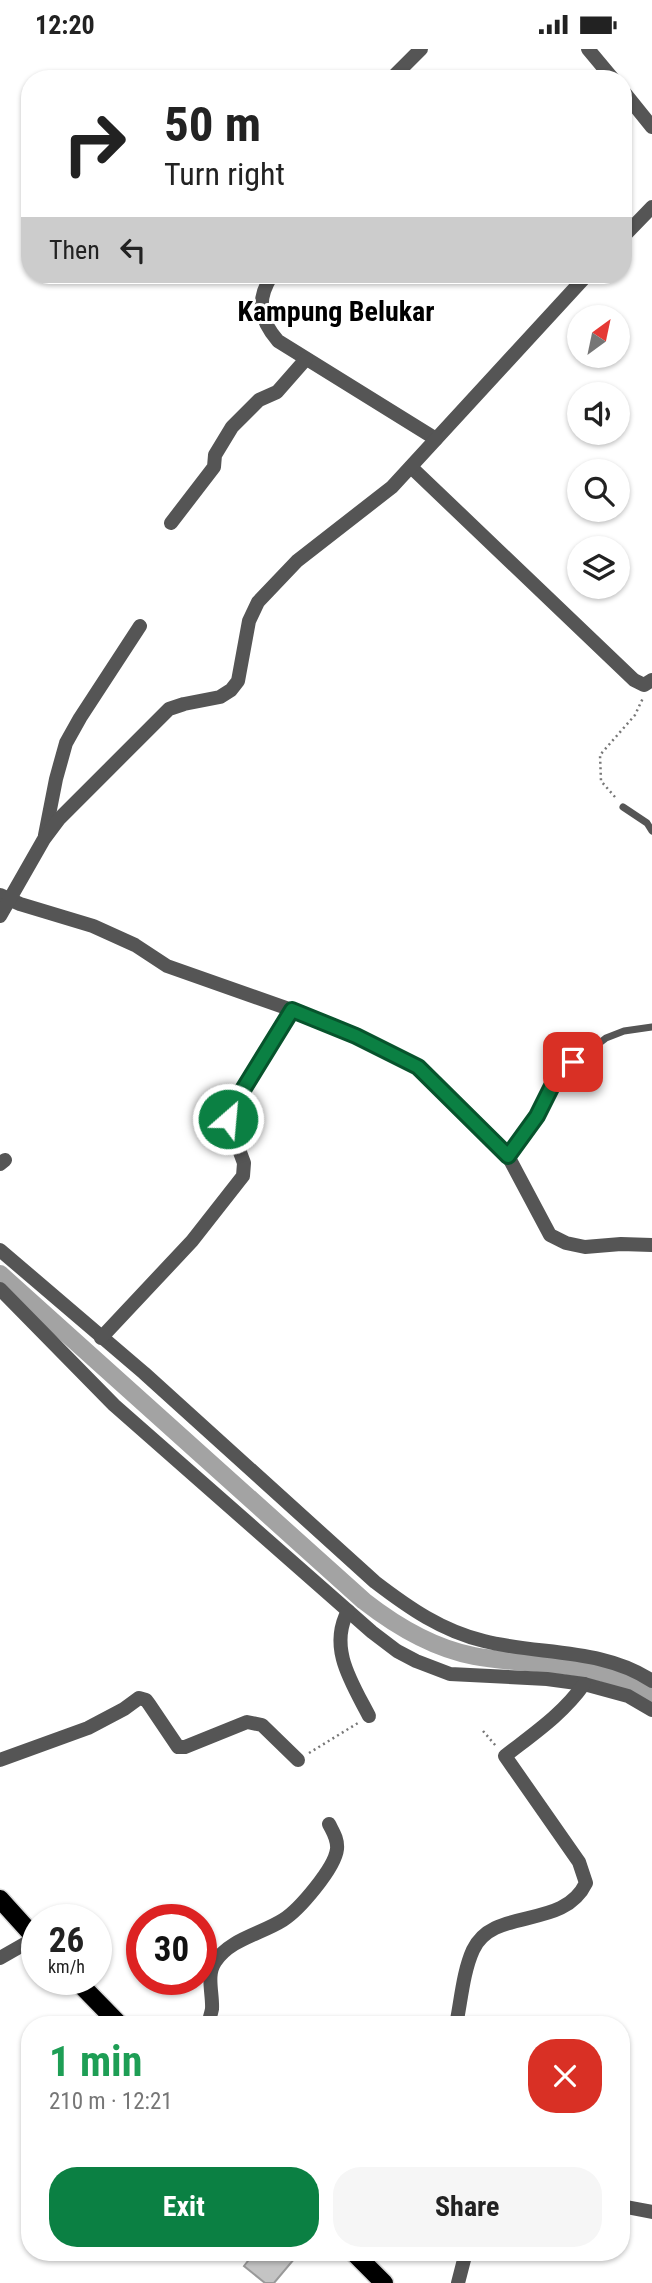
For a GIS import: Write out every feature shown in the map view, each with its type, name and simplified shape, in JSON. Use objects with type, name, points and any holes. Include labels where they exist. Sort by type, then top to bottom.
[{"type":"main road","points":[[0,1899],[21,1922]]},
{"type":"main road","points":[[91,1995],[111,2016]]},
{"type":"main road","points":[[362,2261],[384,2283]]},
{"type":"street","points":[[400,70],[421,49]]},
{"type":"street","points":[[588,49],[606,70]]},
{"type":"street","points":[[632,102],[652,127]]},
{"type":"street","points":[[632,228],[652,207]]},
{"type":"street","points":[[266,284],[262,315],[266,327],[278,341],[436,439]]},
{"type":"street","points":[[0,916],[7,896],[44,839],[75,802],[169,709],[184,703],[220,697],[231,690],[238,681],[250,621],[258,602],[297,561],[392,487],[579,284]]},
{"type":"street","points":[[171,523],[214,467],[215,455],[232,427],[259,400],[278,392],[306,359]]},
{"type":"street","points":[[411,467],[634,680],[648,683]]},
{"type":"street","points":[[44,839],[66,743],[141,626]]},
{"type":"street","points":[[7,896],[20,904],[93,926],[135,945],[167,966],[292,1010],[356,1036],[418,1067],[508,1156],[550,1235],[566,1243],[585,1247],[652,1245]]},
{"type":"street","points":[[102,1338],[192,1241],[243,1176],[244,1163],[228,1114],[292,1010]]},
{"type":"street","points":[[0,1250],[405,1605],[435,1623],[483,1641],[605,1661],[652,1681]]},
{"type":"street","points":[[0,1289],[114,1405],[397,1651],[450,1674],[584,1683],[628,1696],[652,1710]]},
{"type":"street","points":[[348,1611],[342,1622],[340,1654],[369,1716]]},
{"type":"street","points":[[458,2016],[473,1949],[484,1935],[496,1927],[552,1913],[570,1904],[580,1895],[586,1883],[579,1862],[505,1756],[557,1716],[572,1701],[584,1683]]},
{"type":"street","points":[[0,1760],[88,1728],[139,1698],[146,1700],[178,1747],[185,1747],[247,1722],[262,1725],[298,1759]]},
{"type":"street","points":[[210,2016],[214,1963],[233,1945],[284,1920],[321,1879],[337,1850],[336,1837],[329,1823]]},
{"type":"street","points":[[0,1958],[21,1947]]},
{"type":"street","points":[[630,2208],[652,2212]]},
{"type":"street","points":[[458,2283],[464,2261]]},
{"type":"lane","points":[[623,807],[647,823],[652,831]]},
{"type":"lane","points":[[508,1156],[537,1116],[557,1076],[606,1038],[624,1031],[652,1027]]},
{"type":"path","points":[[623,807],[601,782],[600,755],[635,715],[643,702],[648,683]]},
{"type":"path","points":[[298,1759],[369,1716]]},
{"type":"path","points":[[483,1731],[505,1756]]},
{"type":"building","points":[[248,2261],[292,2261],[274,2283],[265,2283],[244,2266]]},
{"type":"waterway","points":[[0,1274],[364,1601],[389,1619],[444,1648],[490,1659],[587,1669],[616,1677],[652,1696]]},
{"type":"district","name":"Kampung Belukar","points":[[336,311]]},
{"type":"route","points":[[228,1119],[228,1114],[292,1010],[356,1036],[418,1067],[508,1156],[537,1116],[557,1076],[573,1062]]}]
